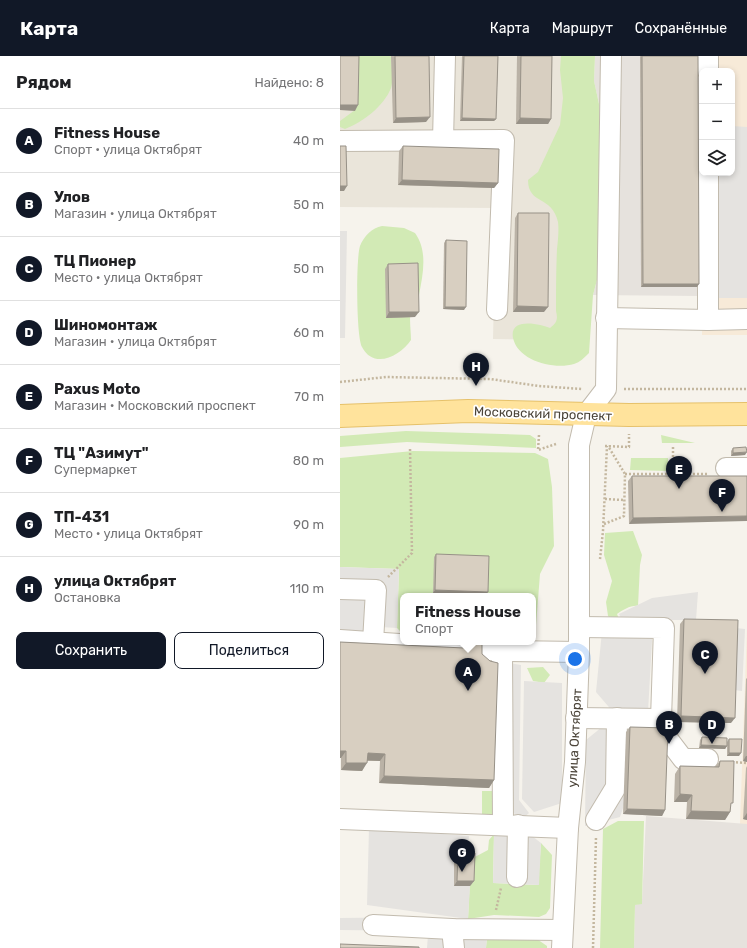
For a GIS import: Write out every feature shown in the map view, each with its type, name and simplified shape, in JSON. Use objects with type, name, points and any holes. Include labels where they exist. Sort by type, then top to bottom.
[{"type":"main road","name":"Московский проспект","points":[[340,416],[468,411],[539,412],[586,415],[747,414]]},
{"type":"street","points":[[443,141],[445,56]]},
{"type":"street","name":"улица Октябрят","points":[[562,939],[568,828],[575,762],[580,627],[579,445],[586,415],[606,389],[611,56]]},
{"type":"street","points":[[708,56],[708,68]]},
{"type":"street","points":[[340,141],[504,140],[497,310]]},
{"type":"street","points":[[708,176],[708,320]]},
{"type":"street","points":[[606,318],[708,320],[747,319]]},
{"type":"street","points":[[718,471],[747,468]]},
{"type":"street","points":[[340,589],[376,590],[373,642]]},
{"type":"street","points":[[580,627],[664,628],[661,719],[664,734],[683,759],[708,759]]},
{"type":"street","points":[[340,640],[400,644]]},
{"type":"street","points":[[416,645],[502,651],[579,652]]},
{"type":"street","points":[[502,651],[510,825],[517,877]]},
{"type":"street","points":[[576,718],[661,719]]},
{"type":"street","points":[[596,820],[616,787],[617,718]]},
{"type":"street","points":[[340,819],[568,828]]},
{"type":"street","points":[[373,925],[453,938],[496,929],[562,939]]},
{"type":"path","points":[[340,382],[386,377],[490,379],[539,386],[589,389]]},
{"type":"path","points":[[539,386],[539,392]]},
{"type":"path","points":[[620,388],[629,391],[747,389]]},
{"type":"path","points":[[606,446],[629,447],[629,433]]},
{"type":"path","points":[[538,435],[538,450],[556,444]]},
{"type":"path","points":[[604,524],[624,516],[625,474],[606,446]]},
{"type":"path","points":[[603,531],[606,446]]},
{"type":"path","points":[[673,446],[673,474]]},
{"type":"path","points":[[376,590],[412,553],[410,448]]},
{"type":"path","points":[[625,474],[673,474],[718,471]]},
{"type":"path","points":[[605,499],[624,500]]},
{"type":"path","points":[[593,948],[596,820]]},
{"type":"path","points":[[496,929],[494,915],[502,884],[517,877]]},
{"type":"shaded area","points":[[340,56],[592,56],[579,340],[493,339],[496,208],[340,207]]},
{"type":"shaded area","points":[[595,56],[700,56],[700,296],[593,295],[598,276],[603,143],[599,121],[599,104],[594,81]]},
{"type":"shaded area","points":[[700,56],[747,56],[747,335],[702,335],[701,176],[735,176],[735,68],[700,68]]},
{"type":"shaded area","points":[[735,126],[747,127],[747,298],[718,298],[719,176],[735,176]]},
{"type":"shaded area","points":[[340,231],[347,231],[345,338],[340,338]]},
{"type":"shaded area","points":[[340,567],[399,569],[397,628],[364,626],[363,648],[340,647]]},
{"type":"shaded area","points":[[698,592],[696,620],[622,620],[619,614],[652,598]]},
{"type":"shaded area","points":[[603,621],[653,623],[648,712],[614,713],[596,692]]},
{"type":"shaded area","points":[[736,628],[745,629],[742,691],[734,690]]},
{"type":"shaded area","points":[[747,628],[747,824],[740,824]]},
{"type":"shaded area","points":[[509,663],[521,665],[519,800],[529,813],[522,819],[508,809]]},
{"type":"shaded area","points":[[524,681],[562,683],[562,803],[534,812],[522,799]]},
{"type":"shaded area","points":[[602,727],[629,727],[625,802],[620,817],[585,826],[586,740]]},
{"type":"shaded area","points":[[646,816],[747,824],[747,948],[634,948],[635,905],[642,903]]},
{"type":"shaded area","points":[[369,828],[469,836],[467,855],[454,859],[454,886],[470,886],[468,919],[367,905]]},
{"type":"shaded area","points":[[494,834],[532,836],[541,843],[539,885],[493,883]]},
{"type":"shaded area","points":[[426,917],[423,931],[340,930],[340,918]]},
{"type":"shaded area","points":[[428,935],[487,937],[486,948],[427,948]]},
{"type":"green space","points":[[356,56],[391,56],[392,84],[388,95],[372,113],[366,118],[345,129],[340,127],[340,121],[355,110]]},
{"type":"green space","points":[[561,56],[595,56],[594,81],[599,104],[599,121],[603,143],[598,276],[593,295],[589,353],[582,360],[566,366],[547,364],[529,358],[516,346],[513,338],[513,331],[520,325],[533,324],[550,328],[556,323],[557,319],[556,280],[558,222],[555,213],[551,208],[532,193],[529,188],[528,180],[538,172],[560,125],[563,98],[560,70]]},
{"type":"green space","points":[[382,226],[404,228],[415,233],[422,247],[423,263],[419,295],[412,305],[410,316],[411,340],[394,355],[380,359],[373,358],[367,354],[362,347],[359,328],[357,280],[360,246],[369,233]]},
{"type":"green space","points":[[406,431],[530,435],[536,439],[536,448],[407,442],[340,447],[340,436]]},
{"type":"green space","points":[[661,435],[695,443],[662,443]]},
{"type":"green space","points":[[413,451],[535,453],[548,459],[552,487],[554,546],[540,574],[536,625],[536,593],[400,593],[400,631],[397,628],[399,569],[340,567],[340,458]]},
{"type":"green space","points":[[631,458],[668,458],[668,471],[630,470]]},
{"type":"green space","points":[[633,531],[642,555],[640,565],[638,606],[624,609],[617,614],[619,619],[611,619],[608,616],[606,602],[612,581],[604,555],[605,533]]},
{"type":"green space","points":[[543,667],[550,675],[544,683],[533,681],[527,668]]},
{"type":"green space","points":[[482,791],[493,791],[492,817],[482,817]]},
{"type":"green space","points":[[618,821],[644,821],[642,904],[635,905],[634,948],[600,948],[603,829]]},
{"type":"green space","points":[[494,834],[493,883],[538,885],[541,843],[552,855],[550,908],[546,914],[539,917],[494,915],[468,919],[471,859],[488,850],[489,840]]},
{"type":"green space","points":[[487,937],[534,937],[547,946],[547,948],[486,948]]},
{"type":"building","points":[[340,56],[359,56],[358,105],[340,105]]},
{"type":"building","points":[[395,56],[429,56],[430,117],[396,118]]},
{"type":"building","points":[[464,56],[498,56],[496,119],[462,118]]},
{"type":"building","points":[[521,56],[552,56],[551,119],[520,118]]},
{"type":"building","points":[[642,56],[698,56],[699,284],[643,284]]},
{"type":"building","points":[[340,146],[346,146],[347,186],[340,186]]},
{"type":"building","points":[[403,146],[499,149],[498,183],[402,180]]},
{"type":"building","points":[[518,213],[549,213],[548,307],[517,306]]},
{"type":"building","points":[[446,240],[467,241],[466,307],[445,307]]},
{"type":"building","points":[[418,263],[419,312],[389,312],[388,264]]},
{"type":"building","points":[[746,447],[747,452],[733,453],[733,448]]},
{"type":"building","points":[[632,476],[747,476],[747,516],[633,518]]},
{"type":"building","points":[[436,554],[489,556],[488,592],[435,590]]},
{"type":"building","points":[[684,619],[738,620],[735,718],[681,716]]},
{"type":"building","points":[[340,642],[464,648],[465,645],[482,645],[482,654],[490,661],[498,663],[494,780],[384,776],[385,754],[368,753],[367,763],[346,763],[346,751],[340,751]]},
{"type":"building","points":[[630,727],[668,728],[665,810],[627,809]]},
{"type":"building","points":[[702,737],[727,738],[727,746],[701,745]]},
{"type":"building","points":[[729,739],[742,739],[741,753],[729,753]]},
{"type":"building","points":[[720,761],[734,761],[733,803],[731,803],[730,812],[691,811],[692,795],[680,794],[680,766],[719,767]]},
{"type":"building","points":[[458,853],[475,853],[474,881],[457,881]]},
{"type":"building","points":[[340,944],[419,947],[419,948],[340,948]]},
{"type":"place","name":"улица Октябрят","points":[[476,386]]},
{"type":"place","name":"Paxus Moto","points":[[679,489]]},
{"type":"place","name":"ТЦ \"Азимут\"","points":[[722,512]]},
{"type":"place","name":"ТЦ Пионер","points":[[705,674]]},
{"type":"place","name":"Fitness House","points":[[468,691]]},
{"type":"place","name":"Улов","points":[[669,744]]},
{"type":"place","name":"Шиномонтаж","points":[[712,744]]},
{"type":"place","name":"ТП-431","points":[[462,872]]}]
